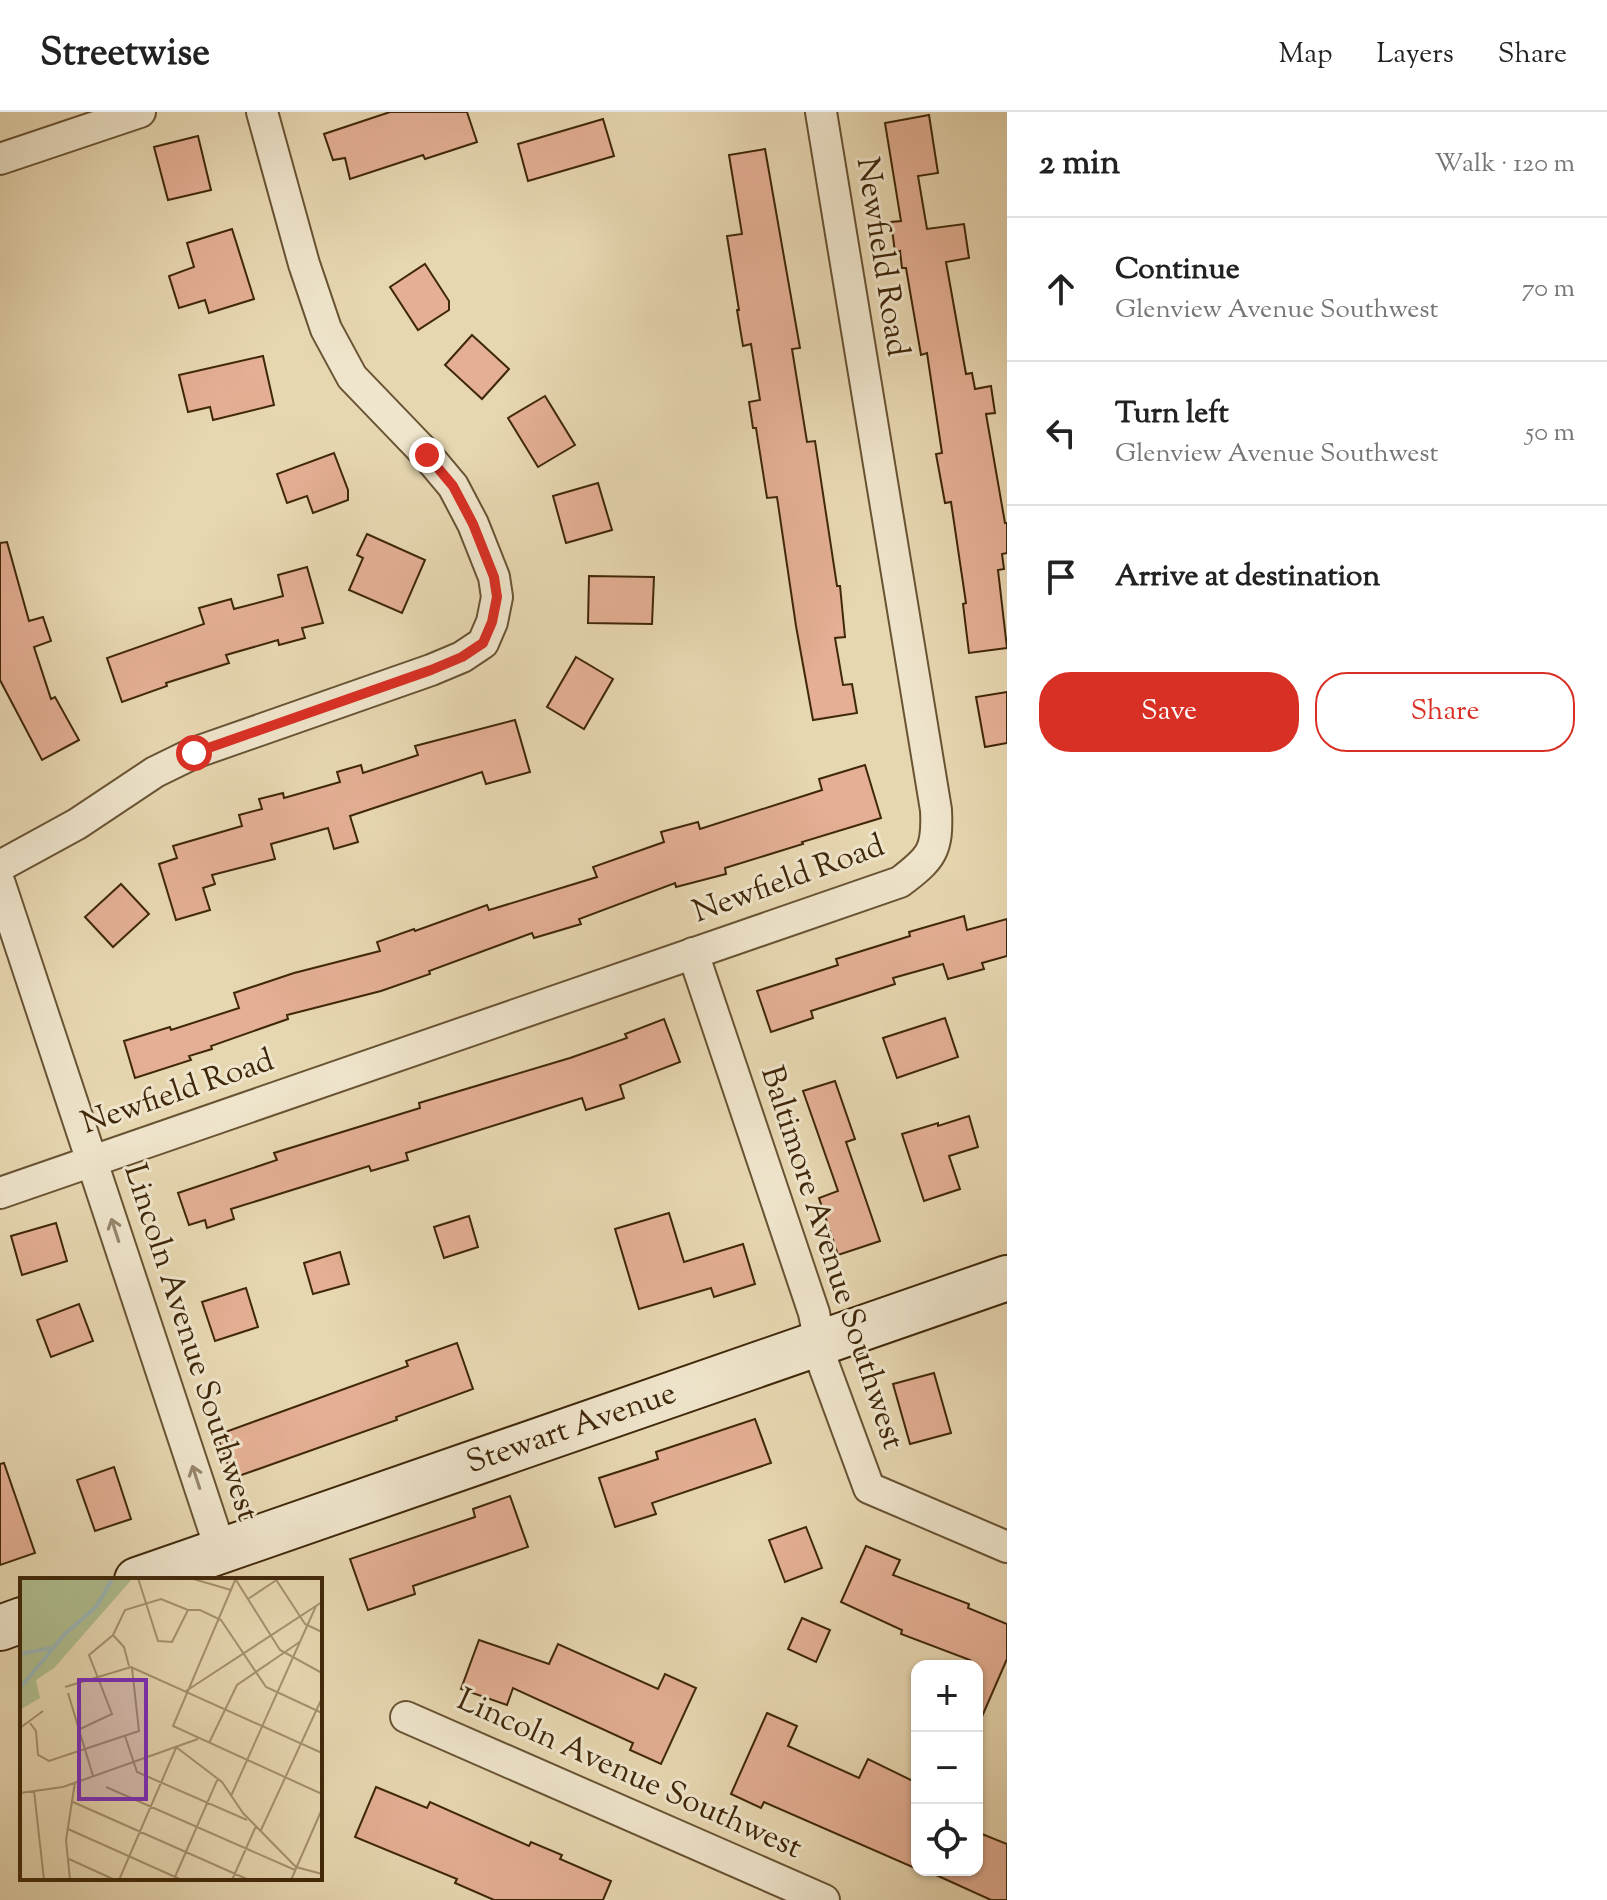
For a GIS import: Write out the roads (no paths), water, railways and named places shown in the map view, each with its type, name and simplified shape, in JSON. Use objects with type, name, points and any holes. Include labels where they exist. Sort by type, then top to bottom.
[{"type":"street","points":[[0,159],[140,112]]},
{"type":"street","points":[[0,866],[77,824],[155,772],[194,753],[462,657],[483,643],[492,622],[497,597],[494,577],[473,524],[453,486],[352,377],[326,329],[304,264],[262,112]]},
{"type":"street","name":"Newfield Road","points":[[0,1193],[900,882],[920,868],[932,853],[937,834],[936,810],[821,112]]},
{"type":"street","name":"Lincoln Avenue Southwest","points":[[0,884],[221,1551]]},
{"type":"street","name":"Baltimore Avenue Southwest","points":[[693,953],[814,1313],[824,1366],[869,1488],[1007,1547]]},
{"type":"street","name":"Stewart Avenue","points":[[143,1578],[1007,1278]]},
{"type":"street","points":[[0,1628],[20,1621]]},
{"type":"street","name":"Lincoln Avenue Southwest","points":[[406,1717],[824,1900]]}]
